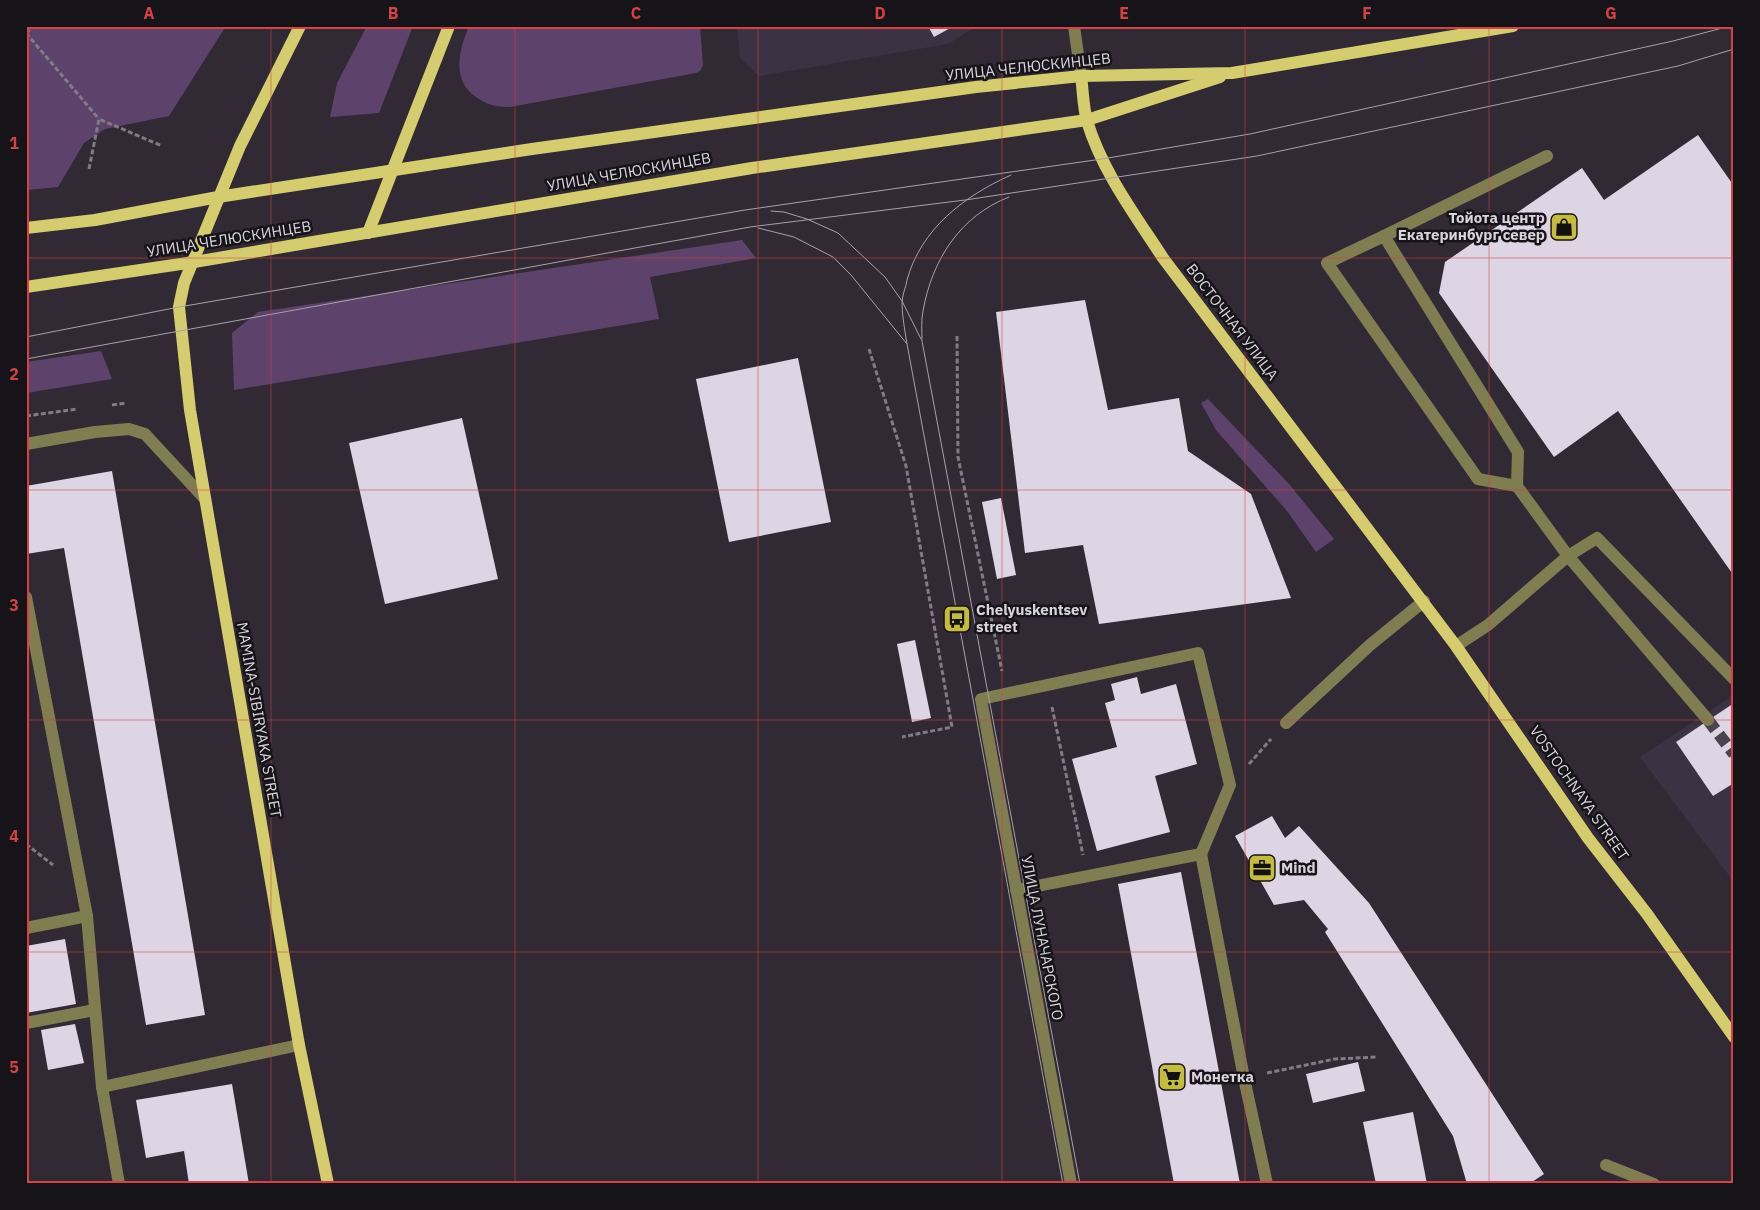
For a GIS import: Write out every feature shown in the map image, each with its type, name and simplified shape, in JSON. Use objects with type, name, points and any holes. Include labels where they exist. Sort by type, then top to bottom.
[{"type":"main road","name":"MAMINA-SIBIRYAKA STREET","points":[[300,26],[240,146],[184,283],[179,306],[190,410],[205,499],[299,1045],[328,1184]]},
{"type":"main road","points":[[368,233],[450,26]]},
{"type":"main road","name":"УЛИЦА ЧЕЛЮСКИНЦЕВ","points":[[26,228],[95,220],[218,197],[393,171],[976,87],[1080,76],[1232,73],[1513,26]]},
{"type":"main road","name":"УЛИЦА ЧЕЛЮСКИНЦЕВ","points":[[26,287],[194,262],[752,168],[1087,120],[1232,73]]},
{"type":"main road","name":"ВОСТОЧНАЯ УЛИЦА","points":[[1080,76],[1087,120],[1102,159],[1163,258],[1424,602]]},
{"type":"main road","name":"VOSTOCHNAYA STREET","points":[[1424,602],[1588,838],[1647,914],[1734,1038]]},
{"type":"street","points":[[1074,26],[1080,76]]},
{"type":"street","points":[[1517,486],[1478,479],[1327,263],[1547,156]]},
{"type":"street","points":[[1384,236],[1518,452],[1517,486],[1568,556],[1708,720]]},
{"type":"street","points":[[26,444],[95,432],[129,429],[145,434],[205,499]]},
{"type":"street","points":[[1456,646],[1488,625],[1568,556],[1597,538],[1734,679]]},
{"type":"street","points":[[26,597],[87,916],[102,1088],[120,1184]]},
{"type":"street","points":[[1286,723],[1370,645],[1424,602]]},
{"type":"street","points":[[1047,684],[1198,652],[1230,784],[1201,854],[1244,1078],[1267,1184]]},
{"type":"street","name":"УЛИЦА ЛУНАЧАРСКОГО","points":[[1047,684],[980,699],[1072,1184]]},
{"type":"street","points":[[1016,890],[1201,854]]},
{"type":"street","points":[[26,928],[87,916]]},
{"type":"street","points":[[26,1023],[95,1010]]},
{"type":"street","points":[[102,1088],[299,1045]]},
{"type":"street","points":[[1606,1165],[1654,1184]]},
{"type":"path","points":[[31,26],[26,33],[99,119],[162,146]]},
{"type":"path","points":[[89,169],[99,119]]},
{"type":"path","points":[[957,336],[958,457],[1003,675]]},
{"type":"path","points":[[868,349],[906,466],[952,726],[902,737]]},
{"type":"path","points":[[1047,684],[1084,856]]},
{"type":"path","points":[[1230,784],[1286,723]]},
{"type":"path","points":[[1288,1068],[1335,1059],[1377,1057]]},
{"type":"shaded area","points":[[26,26],[226,26],[169,116],[105,129],[84,143],[58,187],[26,190]]},
{"type":"shaded area","points":[[367,26],[413,26],[379,113],[330,117],[337,83]]},
{"type":"shaded area","points":[[469,26],[700,26],[703,65],[700,71],[696,73],[510,107],[496,106],[476,97],[463,82],[459,64],[462,45]]},
{"type":"shaded area","points":[[737,26],[977,26],[948,44],[759,76],[740,58]]},
{"type":"shaded area","points":[[742,240],[756,258],[650,277],[659,319],[234,390],[232,333],[258,312]]},
{"type":"shaded area","points":[[101,351],[112,379],[26,393],[26,362]]},
{"type":"shaded area","points":[[1208,399],[1289,484],[1334,539],[1316,552],[1287,511],[1216,430],[1201,403]]},
{"type":"shaded area","points":[[1734,695],[1734,882],[1640,757]]},
{"type":"building","points":[[928,26],[954,26],[934,37]]},
{"type":"building","points":[[1698,135],[1734,186],[1734,576],[1618,411],[1554,457],[1439,293],[1445,262],[1582,168],[1604,200]]},
{"type":"building","points":[[1085,300],[1108,410],[1179,398],[1188,451],[1251,494],[1291,598],[1099,624],[1083,545],[1025,553],[996,312]]},
{"type":"building","points":[[798,358],[831,522],[729,542],[696,379]]},
{"type":"building","points":[[462,418],[498,579],[385,604],[349,443]]},
{"type":"building","points":[[112,471],[205,1015],[146,1025],[64,548],[26,554],[26,486]]},
{"type":"building","points":[[1001,498],[1016,575],[997,579],[982,502]]},
{"type":"building","points":[[915,640],[931,718],[912,722],[897,644]]},
{"type":"building","points":[[1137,677],[1141,694],[1176,684],[1197,764],[1155,776],[1170,832],[1097,851],[1072,759],[1117,747],[1105,703],[1115,700],[1111,684]]},
{"type":"building","points":[[1734,703],[1734,783],[1713,796],[1676,742]]},
{"type":"building","points":[[1272,816],[1285,838],[1299,826],[1369,903],[1544,1174],[1529,1184],[1467,1184],[1453,1136],[1325,932],[1328,929],[1304,900],[1274,905],[1235,836]]},
{"type":"building","points":[[1181,872],[1240,1184],[1174,1184],[1118,884]]},
{"type":"building","points":[[65,939],[76,1004],[26,1013],[26,946]]},
{"type":"building","points":[[75,1024],[84,1063],[48,1070],[41,1030]]},
{"type":"building","points":[[1358,1062],[1365,1091],[1313,1103],[1306,1074]]},
{"type":"building","points":[[232,1084],[249,1184],[189,1184],[184,1151],[146,1158],[136,1100]]},
{"type":"building","points":[[1413,1112],[1427,1184],[1376,1184],[1363,1122]]},
{"type":"tunnel","points":[[1708,720],[1734,754]]},
{"type":"tram line","points":[[26,337],[179,307],[745,210],[1102,159],[1250,134],[1673,41],[1730,26]]},
{"type":"tram line","points":[[26,359],[750,227],[965,200],[1257,156],[1678,66],[1734,49]]},
{"type":"tram line","points":[[1011,175],[994,183],[961,204],[934,230],[914,262],[903,294],[902,308],[907,344],[1063,1184]]},
{"type":"tram line","points":[[1009,197],[992,205],[976,216],[951,242],[941,258],[927,292],[922,314],[922,341],[1080,1184]]},
{"type":"tram line","points":[[771,211],[784,212],[807,219],[838,233],[885,277],[902,301],[921,339]]},
{"type":"tram line","points":[[758,228],[794,237],[833,257],[851,275],[907,344]]},
{"type":"place","name":"Тойота центр Екатеринбург север","points":[[1564,227]]},
{"type":"place","name":"Chelyuskentsev street","points":[[957,619]]},
{"type":"place","name":"Mind","points":[[1262,868]]},
{"type":"place","name":"Монетка","points":[[1172,1077]]}]
